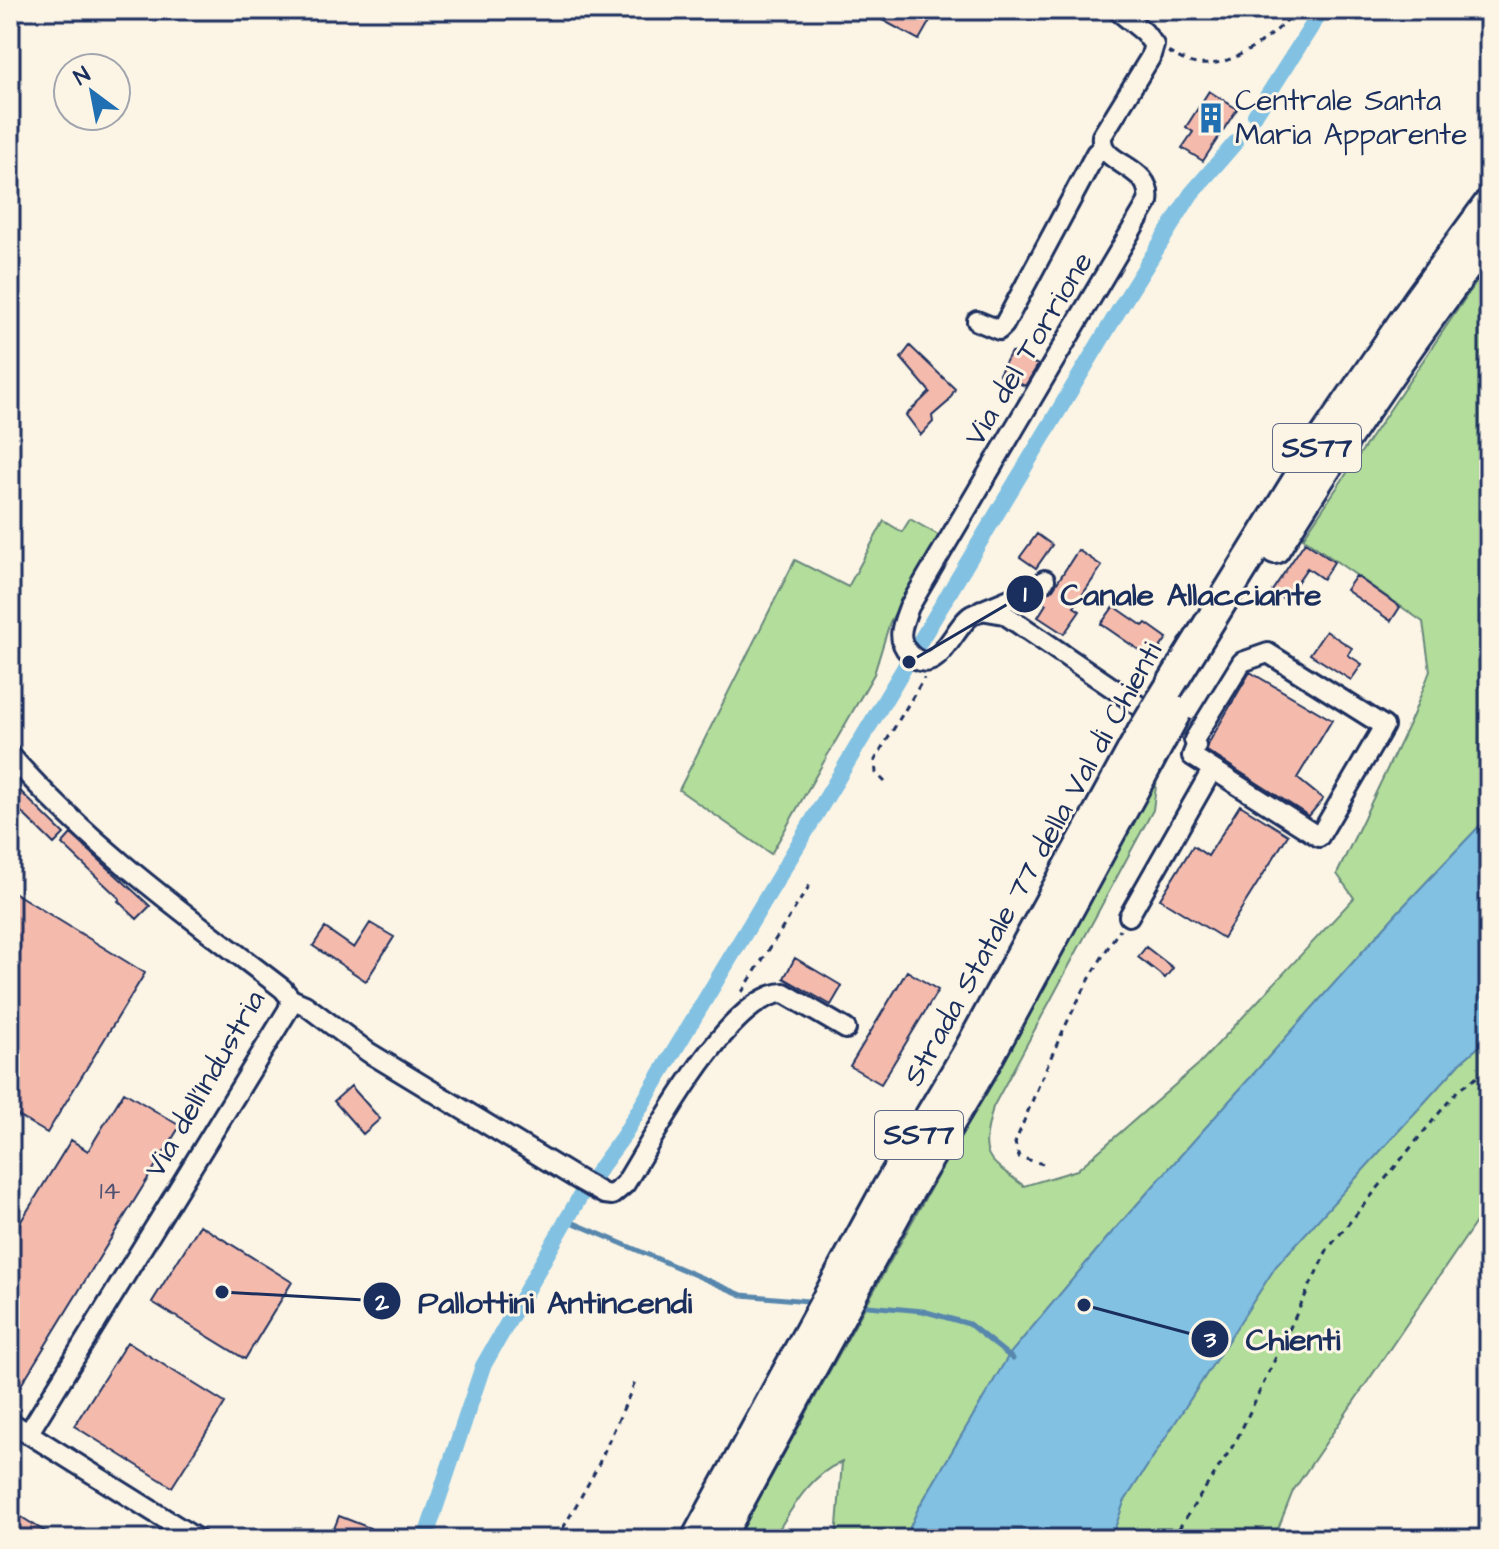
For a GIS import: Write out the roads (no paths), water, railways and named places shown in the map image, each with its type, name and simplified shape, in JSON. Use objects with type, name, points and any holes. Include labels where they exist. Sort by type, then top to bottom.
[{"type":"highway","name":"Strada Statale 77 della Val di Chienti","points":[[719,1539],[901,1205],[998,1040],[1168,706],[1322,440],[1489,203]]},
{"type":"highway","name":"Strada Statale 77 della Val di Chienti","points":[[1168,706],[1338,451],[1489,237]]},
{"type":"highway","name":"Strada Statale 77 della Val di Chienti","points":[[696,1539],[887,1188],[1152,736]]},
{"type":"street","points":[[977,321],[994,330],[1004,325],[1096,153],[1103,148],[1102,136],[1150,58],[1154,45],[1144,32],[1117,10]]},
{"type":"street","name":"Via del Torrione","points":[[981,610],[968,617],[940,655],[928,661],[911,656],[900,641],[909,607],[1148,202],[1149,192],[1140,175],[1103,148]]},
{"type":"street","points":[[981,610],[1039,588],[1045,580]]},
{"type":"street","points":[[981,610],[1004,614],[1144,710],[1194,740],[1196,746],[1192,756],[1319,837],[1384,726],[1268,653],[1242,662],[1194,740]]},
{"type":"street","name":"Via dell'Industria","points":[[10,755],[67,815],[121,863],[283,989],[291,999],[288,1010],[28,1434]]},
{"type":"street","points":[[1129,916],[1212,770]]},
{"type":"street","points":[[291,999],[305,1005],[375,1056],[579,1180],[604,1194],[612,1195],[625,1184],[705,1057],[729,1028],[755,1004],[772,993],[784,993],[846,1029]]},
{"type":"street","points":[[10,1422],[197,1539]]},
{"type":"water","points":[[1489,816],[1489,1038],[1461,1062],[1276,1266],[1124,1502],[1111,1539],[905,1539],[918,1509],[1009,1355],[1108,1237],[1397,913]]},
{"type":"waterway","points":[[1255,115],[1322,10]]},
{"type":"waterway","points":[[425,1539],[483,1366],[582,1193],[622,1138],[1128,295],[1191,194],[1235,143]]},
{"type":"waterway","points":[[567,1220],[742,1295],[808,1301]]},
{"type":"waterway","points":[[868,1306],[923,1311],[969,1324],[1013,1359]]},
{"type":"place","name":"Centrale Santa Maria Apparente","points":[[1211,118]]},
{"type":"place","name":"Canale Allacciante","points":[[909,662]]},
{"type":"place","name":"Pallottini Antincendi","points":[[222,1292]]},
{"type":"place","name":"Chienti","points":[[1084,1305]]}]
